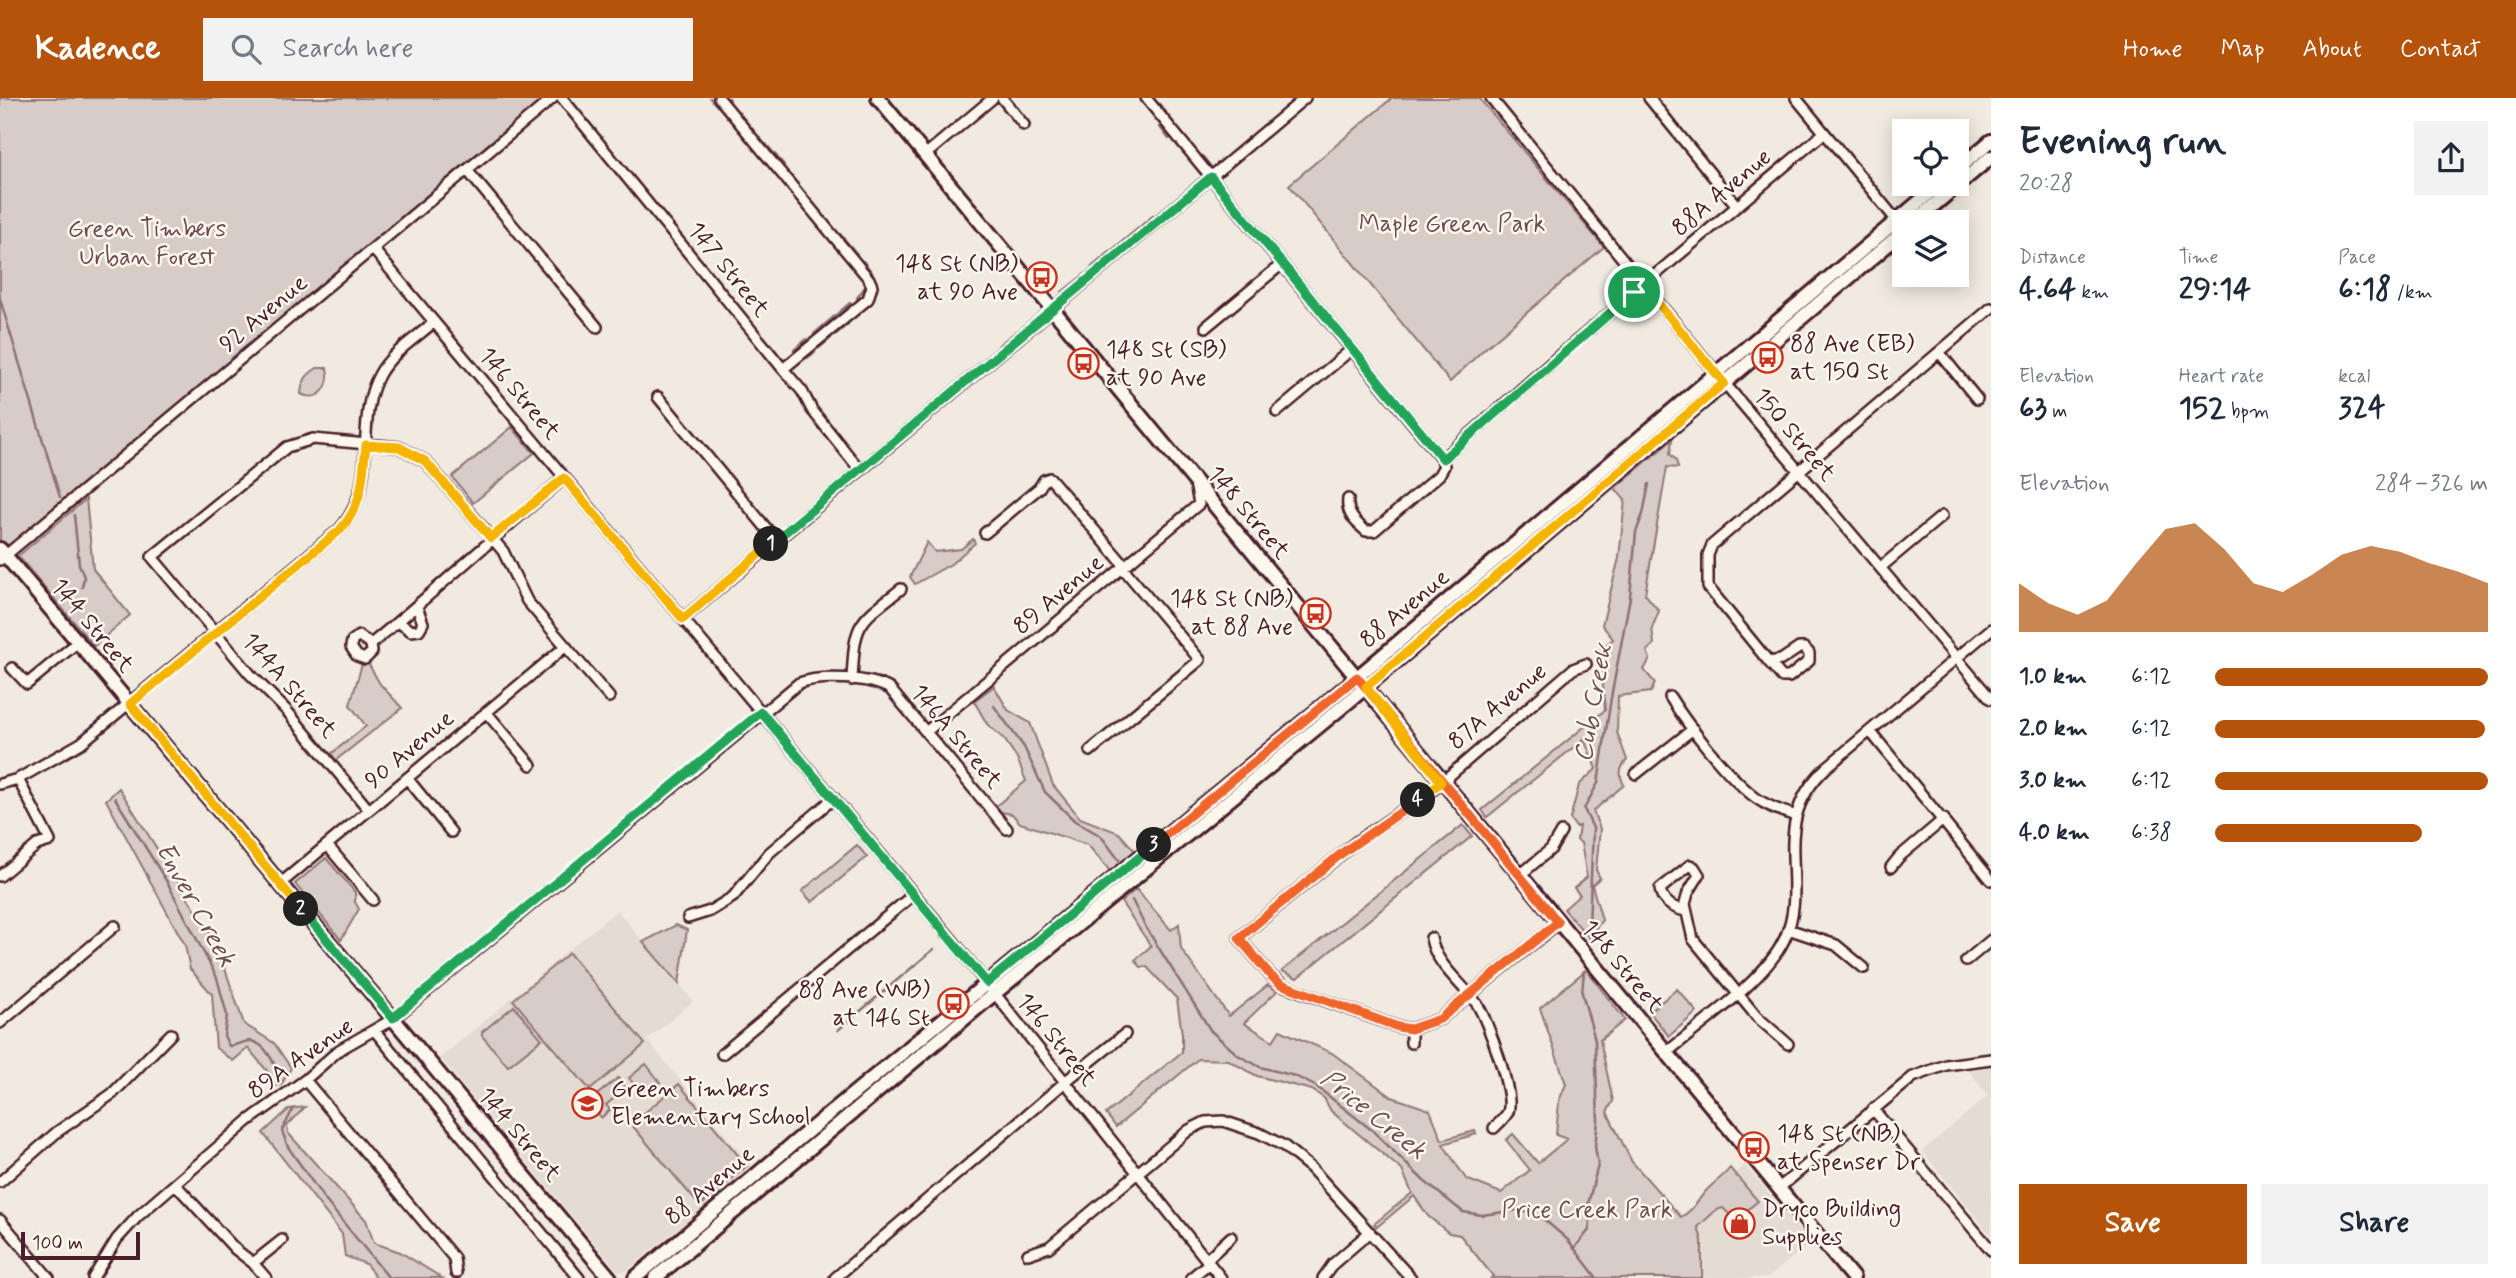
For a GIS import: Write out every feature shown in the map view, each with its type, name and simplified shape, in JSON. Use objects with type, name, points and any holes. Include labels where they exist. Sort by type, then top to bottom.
[{"type":"main road","name":"148 Street","points":[[878,98],[1853,1278]]},
{"type":"main road","points":[[1969,159],[1991,141]]},
{"type":"main road","points":[[1928,210],[1991,157]]},
{"type":"main road","name":"88 Avenue","points":[[1915,210],[1929,196]]},
{"type":"main road","name":"88 Avenue","points":[[635,1278],[1361,682],[1892,233]]},
{"type":"main road","name":"144 Street","points":[[2,555],[78,642],[610,1278]]},
{"type":"main road","name":"88 Avenue","points":[[655,1278],[991,988]]},
{"type":"main road","name":"144 Street","points":[[393,1019],[398,1030],[460,1109],[603,1278]]},
{"type":"street","name":"92 Avenue","points":[[2,555],[553,98]]},
{"type":"street","name":"147 Street","points":[[562,98],[802,391],[812,410],[860,470]]},
{"type":"street","points":[[719,98],[869,279],[873,288],[867,299],[783,369]]},
{"type":"street","points":[[925,155],[993,98]]},
{"type":"street","points":[[1002,98],[1024,125]]},
{"type":"street","points":[[1146,98],[1443,459]]},
{"type":"street","points":[[683,619],[1305,98]]},
{"type":"street","name":"150 Street","points":[[1491,98],[1720,378],[1991,699]]},
{"type":"street","points":[[1649,98],[1737,206]]},
{"type":"street","points":[[1796,98],[1892,216]]},
{"type":"street","name":"88A Avenue","points":[[1348,499],[1347,508],[1355,520],[1366,531],[1374,531],[1439,475],[1444,466],[1443,459],[1643,285],[1824,133]]},
{"type":"street","points":[[467,170],[597,327]]},
{"type":"street","name":"146 Street","points":[[373,248],[914,894],[1221,1278]]},
{"type":"street","points":[[1206,327],[1282,264]]},
{"type":"street","points":[[1769,662],[1709,590],[1708,555],[1716,540],[1991,308]]},
{"type":"street","points":[[0,784],[18,779],[81,743],[347,522],[359,499],[371,396],[379,375],[389,362],[434,322]]},
{"type":"street","points":[[1277,412],[1352,349]]},
{"type":"street","points":[[1939,352],[1977,399]]},
{"type":"street","points":[[658,397],[776,540]]},
{"type":"street","name":"144A Street","points":[[366,445],[313,439],[287,447],[152,557],[250,674],[287,711],[369,810]]},
{"type":"street","points":[[366,445],[399,447],[425,461],[509,562],[527,601],[609,697]]},
{"type":"street","points":[[371,644],[450,579],[491,538],[564,478]]},
{"type":"street","points":[[985,533],[1044,480],[1050,478],[1200,660],[1090,751]]},
{"type":"street","name":"89 Avenue","points":[[927,731],[1199,504],[1194,482]]},
{"type":"street","points":[[1881,568],[1941,516]]},
{"type":"street","points":[[852,680],[854,645],[863,618],[901,589]]},
{"type":"street","points":[[398,622],[411,631],[419,630],[423,623],[417,607]]},
{"type":"street","points":[[1666,1053],[1771,962],[1788,929],[1792,903],[1792,841],[1796,817],[1806,793],[1821,772],[1991,629]]},
{"type":"street","points":[[12,668],[27,684],[78,642]]},
{"type":"street","name":"90 Avenue","points":[[280,884],[566,646]]},
{"type":"street","name":"87A Avenue","points":[[1411,1029],[1398,1027],[1281,984],[1239,938],[1342,853],[1441,782],[1573,669],[1586,664]]},
{"type":"street","name":"89A Avenue","points":[[93,1278],[123,1231],[248,1121],[305,1080],[340,1050],[393,1019],[761,712],[806,680],[852,680]]},
{"type":"street","name":"146A Street","points":[[852,680],[878,682],[890,689],[1007,829]]},
{"type":"street","points":[[1670,697],[1693,729],[1745,790],[1771,807],[1796,817]]},
{"type":"street","points":[[486,712],[531,765]]},
{"type":"street","points":[[1636,774],[1693,729]]},
{"type":"street","points":[[1870,731],[1991,880]]},
{"type":"street","points":[[407,778],[451,832]]},
{"type":"street","points":[[0,876],[37,845],[50,841],[18,779]]},
{"type":"street","points":[[688,918],[710,911],[733,897],[768,853],[834,799]]},
{"type":"street","points":[[1891,867],[1899,856],[1944,819]]},
{"type":"street","points":[[1519,876],[1551,849],[1560,832]]},
{"type":"street","points":[[327,845],[373,900]]},
{"type":"street","points":[[1685,911],[1673,907],[1660,892],[1662,887],[1690,865],[1699,875],[1688,892],[1685,911],[1693,939],[1767,1028],[1788,1044]]},
{"type":"street","points":[[722,1054],[914,894]]},
{"type":"street","points":[[1411,1042],[1411,1029],[1436,1021],[1558,922]]},
{"type":"street","points":[[0,1023],[115,926]]},
{"type":"street","points":[[1788,929],[1836,945],[1864,968]]},
{"type":"street","points":[[1431,938],[1437,955],[1481,1010],[1506,1082],[1508,1112],[1494,1128]]},
{"type":"street","points":[[1966,961],[1991,940]]},
{"type":"street","points":[[375,1031],[579,1278]]},
{"type":"street","points":[[0,1182],[57,1132],[112,1094],[171,1034]]},
{"type":"street","points":[[835,1278],[1125,1034]]},
{"type":"street","points":[[1779,1188],[1902,1085],[1925,1071],[1946,1065],[1991,1059]]},
{"type":"street","points":[[305,1080],[454,1258],[456,1273]]},
{"type":"street","points":[[1873,1109],[1991,1250]]},
{"type":"street","points":[[1028,1254],[1049,1247],[1189,1130],[1205,1122],[1228,1122],[1259,1133],[1284,1146],[1311,1168],[1410,1278]]},
{"type":"street","points":[[175,1184],[235,1249],[266,1278]]},
{"type":"street","points":[[0,1220],[49,1278]]},
{"type":"street","points":[[1323,1278],[1333,1264],[1370,1232]]},
{"type":"street","points":[[1191,1278],[1231,1237]]},
{"type":"street","points":[[253,1263],[282,1240]]},
{"type":"shaded area","name":"Green Timbers Elementary School","points":[[617,910],[693,1001],[647,1040],[752,1167],[626,1271],[618,1271],[440,1058]]},
{"type":"shaded area","points":[[1991,1067],[1991,1235],[1922,1151],[1988,1096],[1969,1071]]},
{"type":"shaded area","name":"Dryco Building Supplies","points":[[1745,1165],[1810,1243],[1768,1278],[1697,1278],[1683,1219]]},
{"type":"green space","name":"Green Timbers Urban Forest","points":[[0,98],[547,98],[15,543],[5,546],[0,545]]},
{"type":"green space","name":"Maple Green Park","points":[[1392,98],[1479,98],[1604,247],[1483,350],[1450,382],[1289,185]]},
{"type":"green space","points":[[317,368],[327,368],[326,387],[313,396],[301,394],[305,379]]},
{"type":"green space","points":[[512,427],[534,453],[473,503],[452,477]]},
{"type":"green space","points":[[1672,440],[1670,454],[1676,460],[1678,468],[1667,467],[1645,594],[1659,611],[1652,628],[1654,644],[1647,651],[1650,659],[1644,670],[1655,683],[1651,692],[1618,696],[1617,732],[1627,760],[1621,772],[1624,785],[1593,811],[1600,829],[1596,870],[1600,878],[1592,885],[1602,920],[1589,938],[1564,909],[1580,895],[1574,888],[1587,877],[1581,843],[1577,840],[1579,826],[1576,827],[1570,819],[1579,785],[1596,769],[1584,739],[1487,817],[1482,810],[1605,710],[1600,650],[1613,639],[1602,625],[1619,558],[1625,500],[1615,488]]},
{"type":"green space","points":[[86,499],[93,569],[130,615],[94,646],[18,556]]},
{"type":"green space","points":[[973,539],[975,543],[951,564],[915,584],[910,577],[927,542],[935,552],[961,549]]},
{"type":"green space","points":[[368,663],[380,684],[402,708],[336,760],[331,754],[366,726],[350,705],[362,664]]},
{"type":"green space","points":[[994,686],[1008,710],[1030,723],[1053,785],[1080,818],[1119,833],[1135,851],[1110,871],[1088,845],[1020,823],[1012,814],[1001,812],[996,806],[1026,781],[1017,758],[1004,739],[987,724],[974,701]]},
{"type":"green space","points":[[119,788],[216,943],[244,1024],[274,1043],[291,1068],[281,1085],[273,1086],[268,1072],[248,1048],[233,1061],[216,1048],[212,994],[190,969],[185,945],[106,800]]},
{"type":"green space","points":[[1463,825],[1472,836],[1297,978],[1282,971]]},
{"type":"green space","points":[[857,845],[867,857],[812,902],[802,891]]},
{"type":"green space","points":[[326,858],[355,892],[355,902],[359,909],[341,940],[295,884]]},
{"type":"green space","name":"Price Creek Park","points":[[1136,889],[1171,930],[1179,924],[1181,949],[1229,1016],[1268,985],[1277,991],[1244,1023],[1273,1041],[1280,1030],[1332,1053],[1392,1097],[1430,1110],[1442,1140],[1475,1131],[1476,1134],[1443,1144],[1466,1179],[1501,1193],[1530,1170],[1506,1140],[1513,1134],[1538,1163],[1567,1139],[1556,1135],[1559,1101],[1566,1084],[1540,1008],[1586,970],[1625,1020],[1600,1040],[1613,1101],[1607,1112],[1632,1162],[1681,1217],[1730,1168],[1758,1201],[1735,1220],[1723,1208],[1716,1210],[1698,1227],[1702,1240],[1702,1278],[1491,1278],[1493,1276],[1460,1235],[1449,1233],[1428,1216],[1414,1196],[1377,1227],[1374,1224],[1412,1193],[1402,1170],[1331,1111],[1324,1098],[1312,1090],[1257,1076],[1228,1060],[1198,1059],[1116,1127],[1106,1114],[1182,1052],[1177,999],[1147,967],[1141,967],[1135,960],[1151,946],[1121,902]]},
{"type":"green space","points":[[676,925],[687,930],[679,984],[643,942]]},
{"type":"green space","points":[[569,953],[645,1044],[590,1090],[513,1000]]},
{"type":"green space","points":[[1677,989],[1697,1012],[1669,1036],[1649,1012]]},
{"type":"green space","points":[[514,1006],[542,1039],[508,1066],[482,1036],[482,1032]]},
{"type":"green space","points":[[646,1064],[660,1082],[643,1096],[629,1078]]},
{"type":"green space","points":[[618,1078],[626,1088],[606,1105],[610,1110],[601,1118],[588,1102]]},
{"type":"green space","points":[[679,1084],[747,1166],[700,1206],[631,1124]]},
{"type":"green space","points":[[305,1107],[287,1126],[288,1133],[366,1220],[374,1243],[400,1252],[442,1278],[376,1278],[366,1264],[345,1256],[342,1234],[263,1133],[289,1109]]},
{"type":"waterway","points":[[710,98],[717,106]]},
{"type":"waterway","points":[[1158,103],[1166,112]]},
{"type":"waterway","points":[[1160,127],[1169,139]]},
{"type":"waterway","points":[[766,144],[784,165]]},
{"type":"waterway","points":[[1203,157],[1211,167]]},
{"type":"waterway","points":[[1092,267],[1153,216]]},
{"type":"waterway","points":[[840,234],[857,254]]},
{"type":"waterway","points":[[863,261],[873,274]]},
{"type":"waterway","points":[[1062,292],[1085,274]]},
{"type":"waterway","points":[[857,298],[865,287]]},
{"type":"waterway","name":"Enver Creek","points":[[0,299],[60,497]]},
{"type":"waterway","points":[[814,334],[850,303]]},
{"type":"waterway","points":[[836,334],[848,324]]},
{"type":"waterway","points":[[999,345],[1017,331]]},
{"type":"waterway","points":[[819,348],[831,338]]},
{"type":"waterway","points":[[794,350],[807,339]]},
{"type":"waterway","points":[[807,358],[815,352]]},
{"type":"waterway","name":"Cub Creek","points":[[1589,926],[1593,828],[1584,809],[1598,783],[1630,597],[1636,532],[1649,484]]},
{"type":"waterway","name":"Enver Creek","points":[[74,515],[79,564],[84,577],[82,587]]},
{"type":"waterway","points":[[18,560],[24,568]]},
{"type":"waterway","points":[[27,572],[56,606]]},
{"type":"waterway","name":"Price Creek","points":[[994,706],[1024,747],[1045,792],[1075,821],[1101,836],[1119,860]]},
{"type":"waterway","name":"Enver Creek","points":[[115,798],[167,882],[217,978],[227,1015],[224,1036],[229,1046],[248,1041],[257,1043],[270,1057],[281,1081]]},
{"type":"waterway","name":"Price Creek","points":[[1132,900],[1145,926],[1211,1031],[1238,1055],[1260,1067],[1295,1076],[1317,1087],[1373,1131],[1424,1181],[1463,1212],[1482,1215],[1518,1210],[1540,1216],[1568,1240],[1597,1278]]},
{"type":"waterway","points":[[838,1030],[934,949]]},
{"type":"waterway","name":"Cub Creek","points":[[1574,1249],[1589,1230],[1588,1204],[1598,1165],[1595,1146],[1598,1121],[1595,1040],[1582,993],[1584,971]]},
{"type":"waterway","name":"Enver Creek","points":[[293,1109],[282,1131],[288,1147],[325,1200],[389,1278]]},
{"type":"place","name":"148 St (NB) at 90 Ave","points":[[1041,278]]},
{"type":"place","name":"88 Ave (EB) at 150 St","points":[[1767,358]]},
{"type":"place","name":"148 St (SB) at 90 Ave","points":[[1083,364]]},
{"type":"place","name":"148 St (NB) at 88 Ave","points":[[1316,613]]},
{"type":"place","name":"88 Ave (WB) at 146 St","points":[[953,1004]]},
{"type":"place","name":"Green Timbers Elementary School","points":[[588,1103]]},
{"type":"place","name":"148 St (NB) at Spenser Dr","points":[[1754,1148]]},
{"type":"place","name":"Dryco Building Supplies","points":[[1739,1223]]},
{"type":"route","points":[[1634,292],[1443,459],[1211,177],[683,619],[564,478],[491,538],[432,467],[417,455],[399,447],[366,445],[361,493],[354,511],[340,530],[130,704],[393,1018],[761,712],[987,983],[1357,677],[1441,782],[1558,922],[1446,1014],[1425,1026],[1411,1029],[1398,1027],[1285,986],[1271,976],[1239,938],[1342,853],[1441,782],[1366,687],[1724,383],[1643,285],[1634,292]]}]
